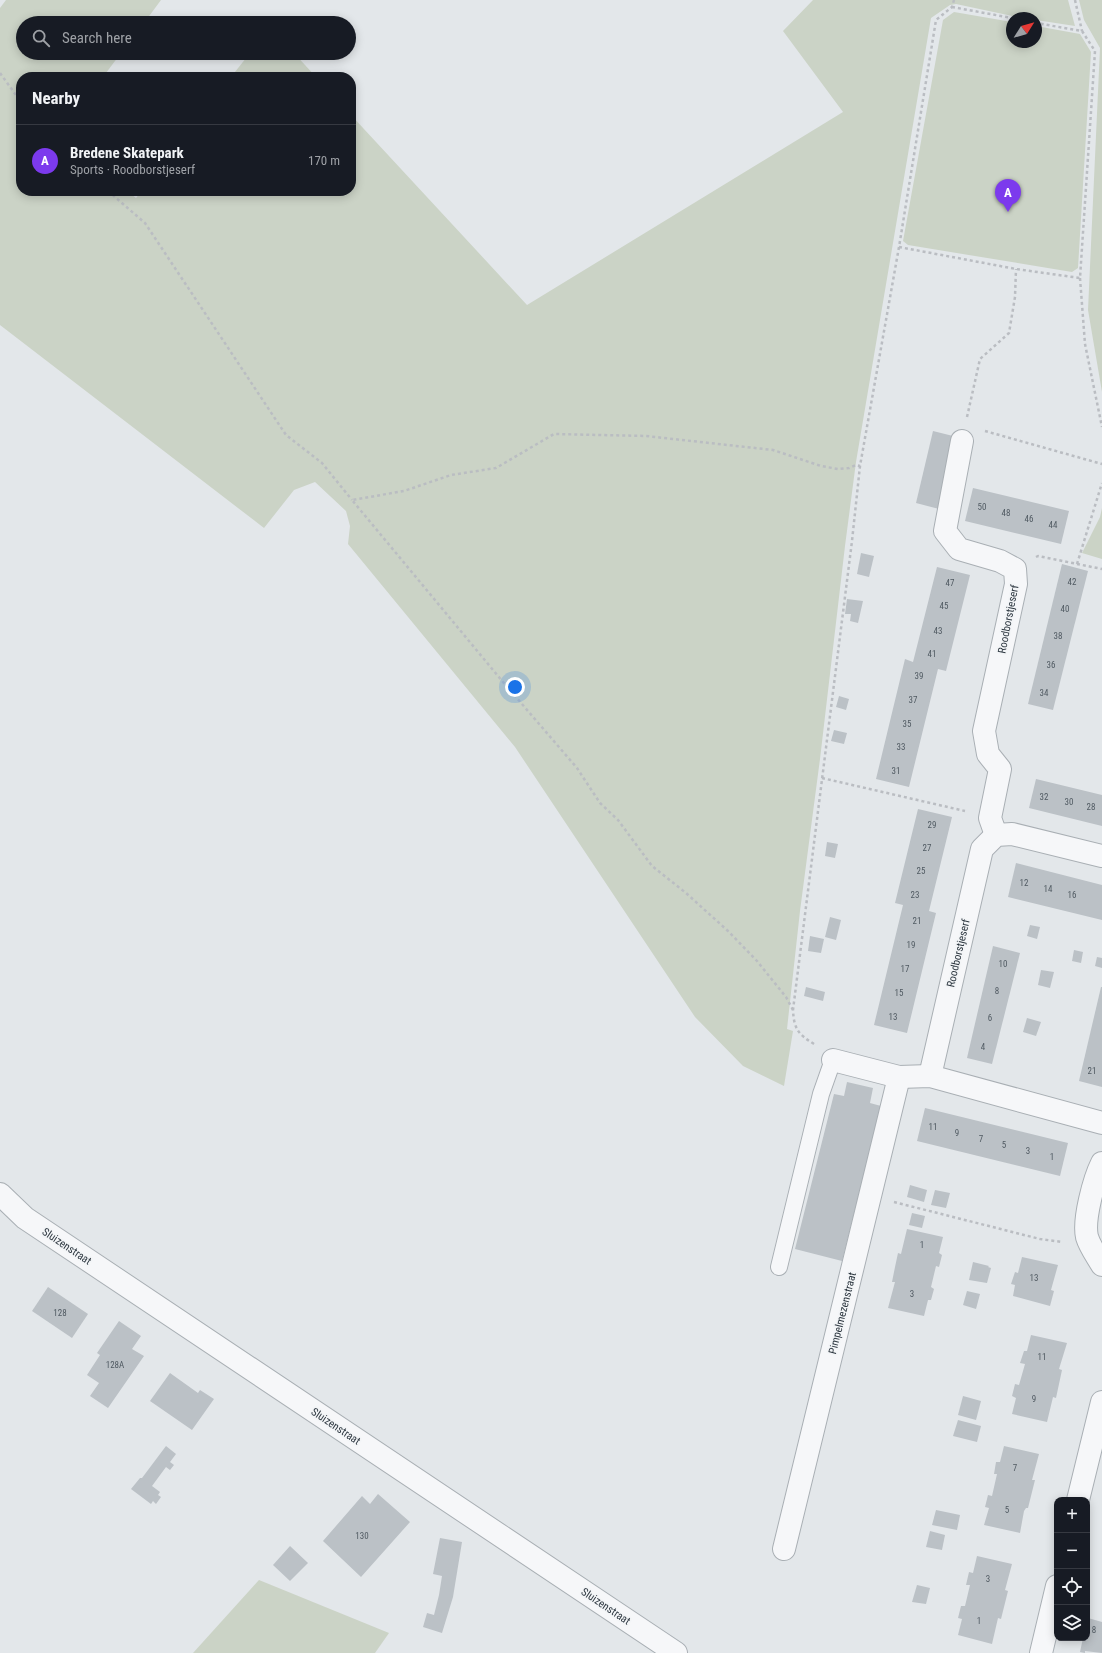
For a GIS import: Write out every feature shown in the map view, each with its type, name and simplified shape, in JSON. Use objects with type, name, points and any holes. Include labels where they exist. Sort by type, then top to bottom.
[{"type":"street","name":"Roodborstjeserf","points":[[930,1076],[982,849],[993,827],[1000,769],[988,754],[984,731],[1016,584],[1014,569],[1000,561],[959,549],[945,531],[964,433]]},
{"type":"street","points":[[993,827],[1012,834],[1102,856]]},
{"type":"street","points":[[833,1060],[899,1078],[930,1076],[1102,1123]]},
{"type":"street","name":"Pimpelmezenstraat","points":[[784,1549],[899,1078]]},
{"type":"street","points":[[1102,1163],[1095,1180],[1086,1218],[1086,1230],[1089,1241],[1102,1265]]},
{"type":"street","name":"Sluizenstraat","points":[[0,1194],[25,1218],[676,1653]]},
{"type":"street","points":[[1079,1497],[1102,1402]]},
{"type":"street","points":[[1041,1653],[1054,1599]]},
{"type":"lane","points":[[779,1267],[821,1094],[833,1060]]},
{"type":"path","points":[[833,1060],[804,1038],[794,1025],[793,1010],[852,541],[860,466],[899,247],[936,20],[952,7],[954,0]]},
{"type":"path","points":[[1075,0],[1082,31],[1094,51],[1080,278],[1085,344],[1102,427]]},
{"type":"path","points":[[952,7],[1006,17]]},
{"type":"path","points":[[1042,24],[1082,31]]},
{"type":"path","points":[[0,73],[16,95]]},
{"type":"path","points":[[114,196],[144,223],[286,435],[322,463],[503,682],[577,768],[600,803],[618,820],[652,866],[686,893],[733,936],[758,962],[786,997],[793,1010]]},
{"type":"path","points":[[899,247],[1016,269],[1080,278]]},
{"type":"path","points":[[1016,269],[1016,296],[1009,333],[980,359],[964,433],[1102,464]]},
{"type":"path","points":[[352,500],[404,491],[450,475],[496,468],[554,434],[654,437],[773,450],[821,466],[838,469],[849,468],[856,465],[860,466]]},
{"type":"path","points":[[1077,564],[1102,483]]},
{"type":"path","points":[[1014,569],[1038,556],[1102,569]]},
{"type":"path","points":[[822,778],[975,813],[993,827]]},
{"type":"path","points":[[870,1195],[1040,1238],[1069,1243],[1089,1241]]},
{"type":"shaded area","points":[[6,0],[161,0],[149,16],[16,16],[16,60],[116,60],[107,72],[16,72],[16,196],[133,196],[136,198],[138,196],[356,196],[356,120],[527,305],[843,112],[783,31],[813,0],[1068,0],[1075,26],[1042,21],[1042,12],[1006,12],[1006,15],[956,4],[950,5],[931,18],[856,462],[800,911],[787,1029],[793,1031],[784,1086],[743,1066],[695,1017],[515,747],[348,544],[350,526],[346,511],[315,482],[294,490],[264,528],[0,325],[0,8]]},
{"type":"shaded area","points":[[1079,0],[1102,0],[1102,392],[1088,310],[1100,48],[1084,20]]},
{"type":"shaded area","points":[[954,12],[1006,21],[1006,48],[1042,48],[1042,27],[1080,34],[1091,52],[1078,268],[1072,272],[908,245],[903,241],[943,20]]},
{"type":"shaded area","points":[[244,60],[300,60],[311,72],[235,72]]},
{"type":"shaded area","points":[[1102,508],[1102,559],[1082,553],[1100,517]]},
{"type":"shaded area","points":[[259,1580],[389,1633],[375,1653],[193,1653]]},
{"type":"building","points":[[933,431],[957,437],[939,509],[916,503]]},
{"type":"building","points":[[973,488],[1069,511],[1061,544],[965,521]]},
{"type":"building","points":[[861,553],[874,556],[869,577],[857,574]]},
{"type":"building","points":[[1062,564],[1088,571],[1053,710],[1028,704]]},
{"type":"building","points":[[937,567],[970,575],[946,671],[938,669],[909,787],[876,779],[905,659],[913,662]]},
{"type":"building","points":[[847,599],[863,601],[858,623],[850,621],[851,614],[845,614]]},
{"type":"building","points":[[839,696],[849,699],[846,710],[836,707]]},
{"type":"building","points":[[834,730],[847,733],[844,744],[831,741]]},
{"type":"building","points":[[1036,779],[1102,795],[1102,826],[1029,808]]},
{"type":"building","points":[[918,809],[952,817],[929,911],[936,913],[907,1033],[874,1025],[903,905],[895,903]]},
{"type":"building","points":[[827,842],[838,844],[835,858],[825,856]]},
{"type":"building","points":[[1016,863],[1102,885],[1102,920],[1008,897]]},
{"type":"building","points":[[830,917],[841,920],[836,940],[825,937]]},
{"type":"building","points":[[1030,925],[1040,927],[1037,939],[1027,936]]},
{"type":"building","points":[[810,936],[824,939],[821,953],[808,951]]},
{"type":"building","points":[[993,946],[1020,953],[992,1064],[967,1058]]},
{"type":"building","points":[[1074,950],[1083,952],[1081,963],[1072,961]]},
{"type":"building","points":[[1097,957],[1102,958],[1102,968],[1095,966]]},
{"type":"building","points":[[1041,970],[1054,972],[1050,988],[1038,985]]},
{"type":"building","points":[[806,987],[825,992],[823,1001],[804,996]]},
{"type":"building","points":[[1102,987],[1102,1087],[1079,1081]]},
{"type":"building","points":[[1027,1018],[1041,1022],[1036,1036],[1023,1032]]},
{"type":"building","points":[[847,1082],[873,1088],[870,1103],[881,1106],[842,1261],[795,1249],[834,1094],[844,1096]]},
{"type":"building","points":[[925,1108],[1068,1143],[1060,1176],[917,1141]]},
{"type":"building","points":[[910,1185],[927,1190],[924,1202],[907,1197]]},
{"type":"building","points":[[935,1190],[950,1193],[946,1208],[931,1205]]},
{"type":"building","points":[[912,1213],[925,1216],[922,1228],[909,1225]]},
{"type":"building","points":[[907,1229],[943,1237],[939,1253],[942,1255],[939,1267],[936,1266],[931,1287],[934,1289],[931,1300],[928,1300],[924,1316],[888,1308],[895,1282],[892,1282],[898,1253],[901,1254]]},
{"type":"building","points":[[1022,1257],[1058,1265],[1051,1290],[1054,1291],[1050,1306],[1013,1296],[1015,1285],[1011,1284],[1015,1272],[1018,1273]]},
{"type":"building","points":[[973,1262],[989,1266],[988,1267],[991,1268],[987,1283],[969,1280]]},
{"type":"building","points":[[48,1287],[88,1314],[72,1338],[32,1311]]},
{"type":"building","points":[[967,1291],[980,1294],[976,1309],[963,1305]]},
{"type":"building","points":[[119,1321],[141,1336],[132,1349],[144,1356],[108,1408],[90,1396],[99,1383],[87,1375],[100,1355],[97,1353]]},
{"type":"building","points":[[1031,1335],[1067,1343],[1059,1369],[1062,1370],[1056,1398],[1053,1397],[1047,1422],[1012,1414],[1016,1398],[1012,1396],[1015,1384],[1019,1385],[1025,1364],[1020,1363],[1024,1351],[1027,1351]]},
{"type":"building","points":[[170,1373],[198,1393],[200,1390],[214,1399],[192,1430],[150,1401]]},
{"type":"building","points":[[963,1396],[981,1401],[976,1420],[958,1415]]},
{"type":"building","points":[[958,1420],[981,1426],[977,1442],[953,1436]]},
{"type":"building","points":[[166,1446],[176,1454],[170,1462],[174,1465],[170,1470],[166,1467],[152,1486],[160,1492],[158,1495],[161,1497],[156,1504],[153,1501],[151,1504],[131,1489],[140,1478],[142,1478]]},
{"type":"building","points":[[1004,1446],[1039,1454],[1032,1480],[1035,1480],[1028,1508],[1024,1511],[1020,1533],[984,1525],[989,1508],[985,1507],[988,1495],[992,1496],[997,1474],[994,1474],[996,1462],[1000,1462]]},
{"type":"building","points":[[378,1494],[410,1522],[361,1577],[323,1541],[362,1496],[370,1504]]},
{"type":"building","points":[[936,1510],[960,1515],[957,1530],[932,1525]]},
{"type":"building","points":[[930,1531],[945,1535],[942,1550],[926,1547]]},
{"type":"building","points":[[440,1538],[462,1542],[453,1597],[442,1633],[423,1627],[427,1613],[434,1615],[439,1595],[442,1576],[433,1574]]},
{"type":"building","points":[[290,1546],[308,1563],[290,1581],[273,1565]]},
{"type":"building","points":[[977,1556],[1012,1564],[1005,1590],[1008,1591],[1001,1619],[998,1618],[992,1644],[958,1635],[962,1619],[958,1618],[961,1606],[965,1606],[970,1585],[966,1585],[969,1572],[973,1573]]},
{"type":"building","points":[[917,1585],[930,1588],[926,1604],[912,1602]]},
{"type":"building","points":[[1090,1619],[1102,1622],[1102,1653],[1085,1651],[1085,1653],[1080,1652],[1082,1641],[1090,1641]]},
{"type":"place","name":"Bredene Skatepark","points":[[1008,212]]}]
